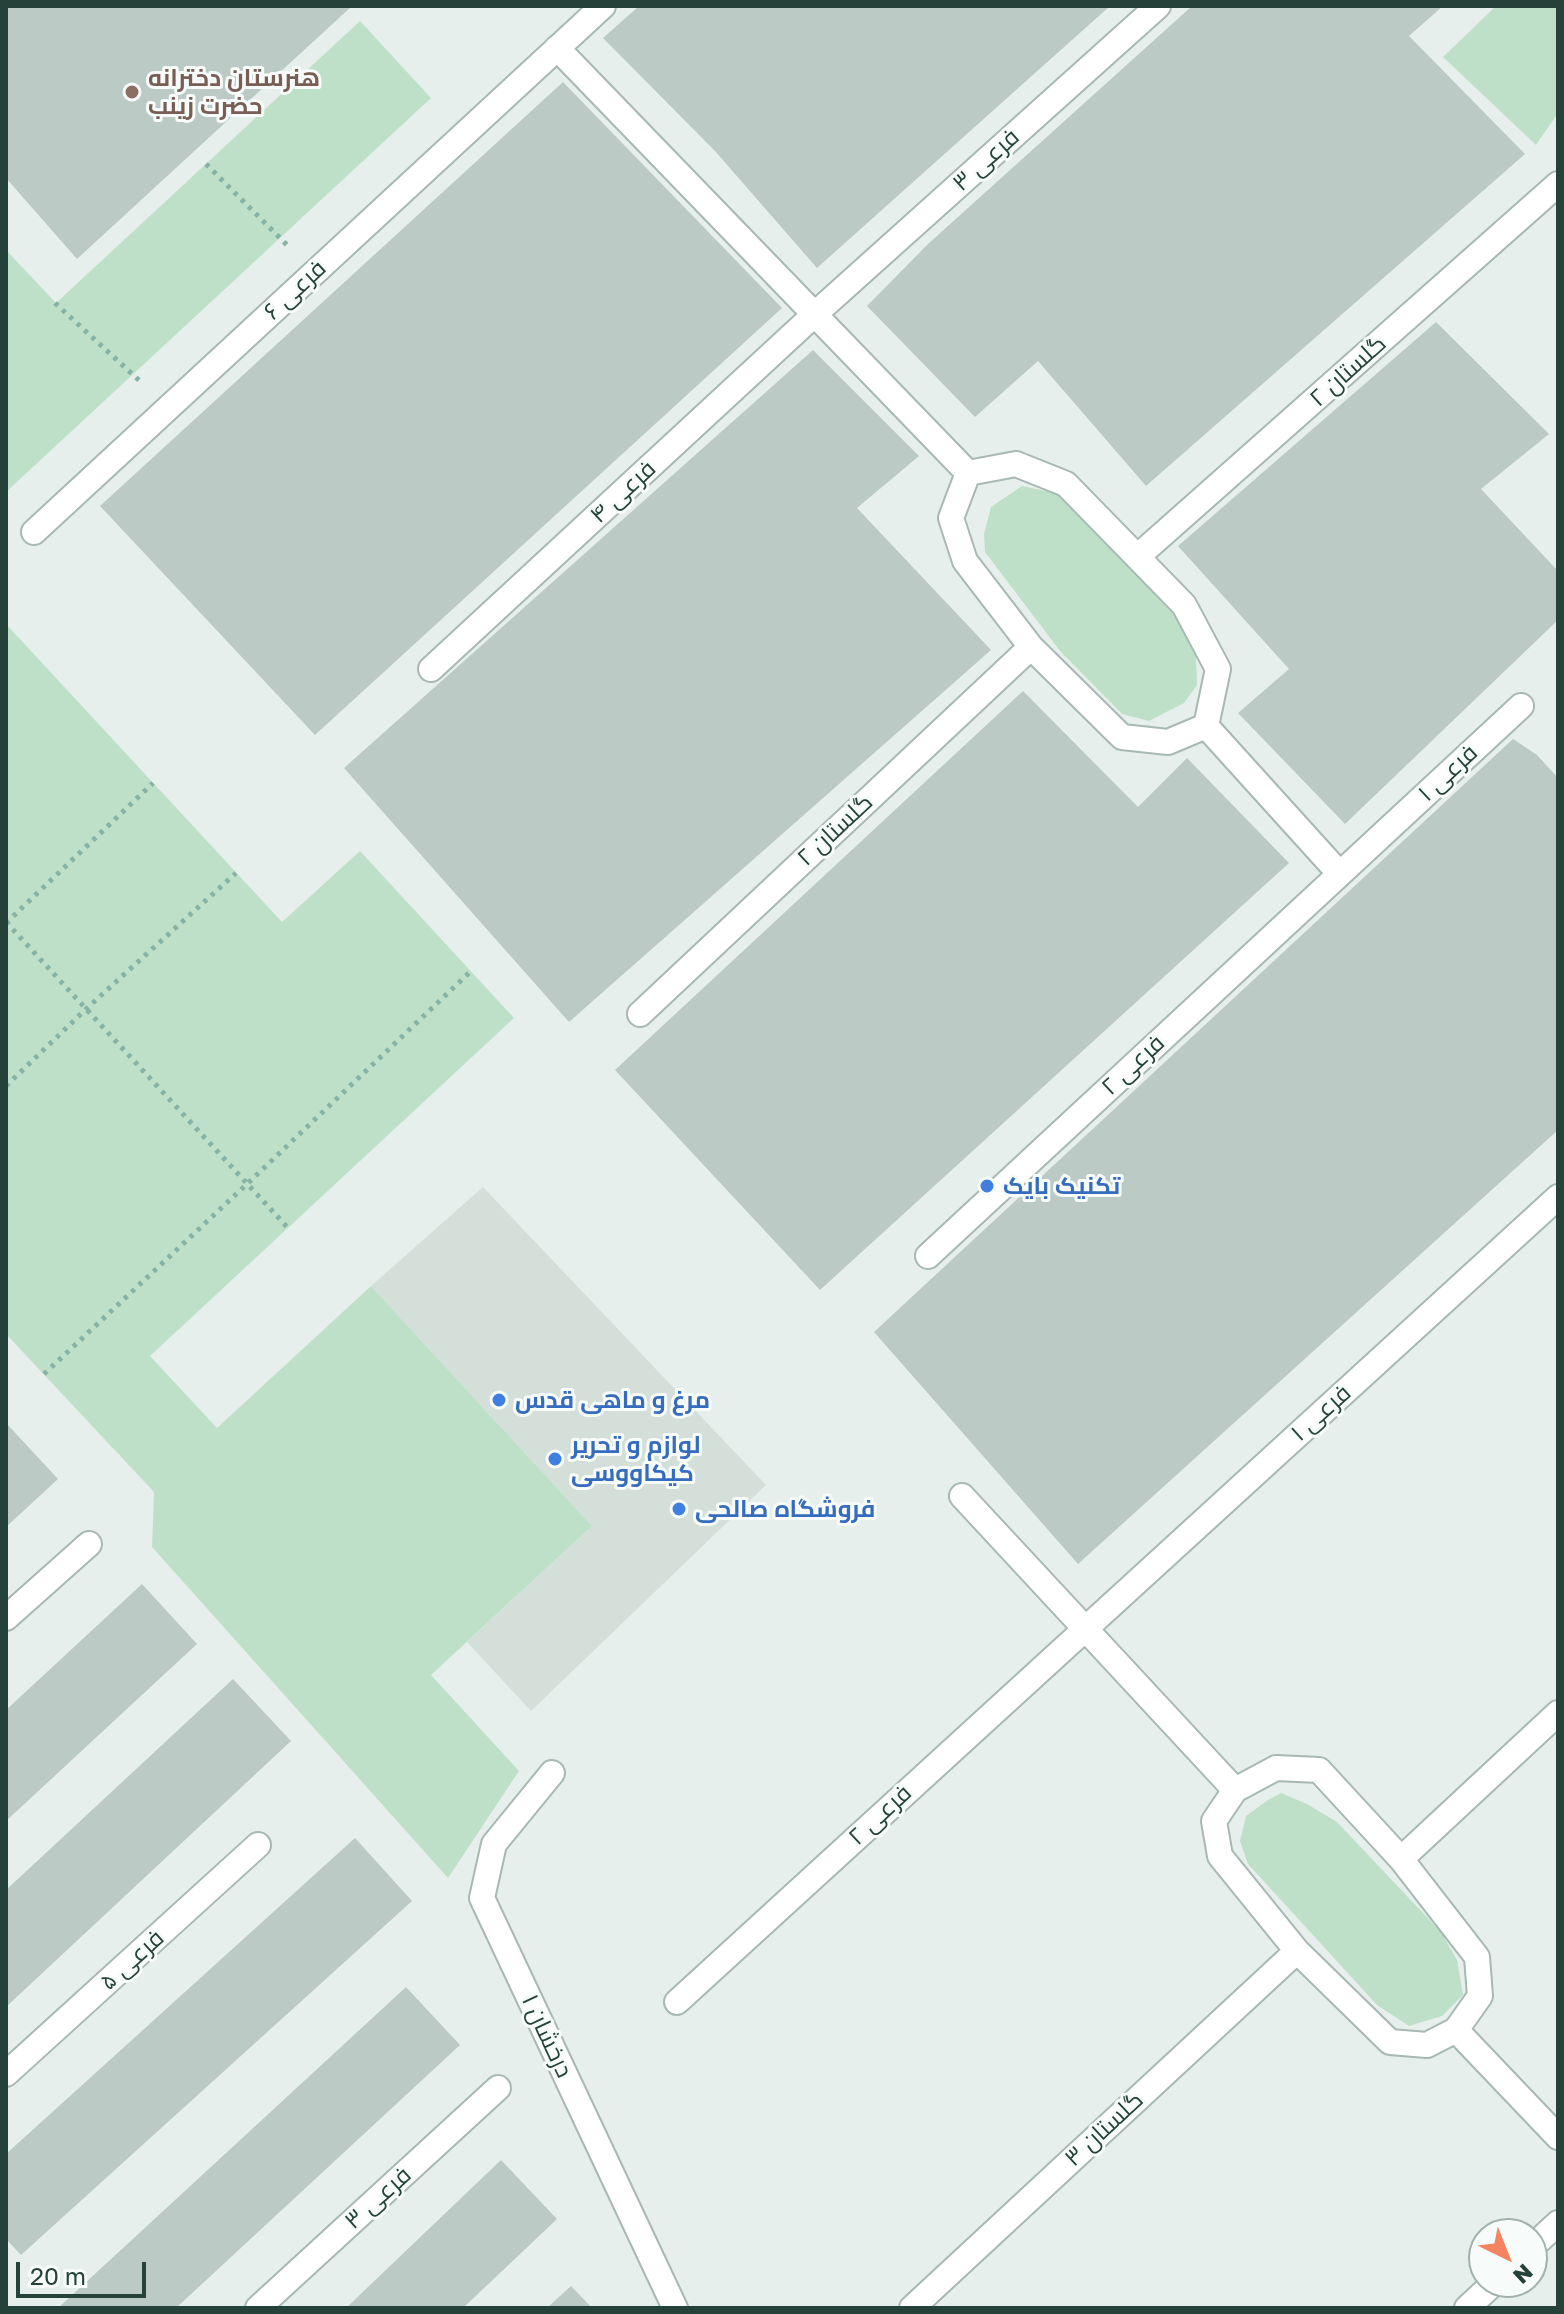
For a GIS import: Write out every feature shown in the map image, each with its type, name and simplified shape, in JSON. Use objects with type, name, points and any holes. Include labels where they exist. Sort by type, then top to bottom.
[{"type":"street","points":[[603,6],[557,48],[968,473]]},
{"type":"street","name":"فرعی ۳","points":[[815,314],[1158,6]]},
{"type":"street","name":"فرعی ۶","points":[[34,532],[557,48]]},
{"type":"street","name":"گلستان ۲","points":[[1137,557],[1558,184]]},
{"type":"street","name":"فرعی ۴","points":[[431,669],[815,314]]},
{"type":"street","points":[[968,473],[1016,464],[1066,484],[1184,605],[1218,669],[1206,726]]},
{"type":"street","points":[[968,473],[951,518],[965,561],[1031,647],[1122,737],[1168,742],[1206,726]]},
{"type":"street","name":"گلستان ۲","points":[[640,1014],[1031,647]]},
{"type":"street","name":"فرعی ۱","points":[[1339,873],[1521,706]]},
{"type":"street","points":[[1206,726],[1339,873]]},
{"type":"street","name":"فرعی ۲","points":[[928,1256],[1339,873]]},
{"type":"street","name":"فرعی ۱","points":[[1084,1628],[1558,1197]]},
{"type":"street","points":[[962,1496],[1235,1790]]},
{"type":"street","points":[[6,1618],[89,1544]]},
{"type":"street","name":"فرعی ۲","points":[[677,2002],[1084,1628]]},
{"type":"street","points":[[1401,1859],[1558,1713]]},
{"type":"street","points":[[1276,1768],[1319,1770],[1401,1859],[1477,1957],[1480,1996],[1456,2030],[1427,2045],[1390,2042],[1297,1951],[1220,1856],[1214,1821],[1235,1790],[1276,1768]]},
{"type":"street","name":"درخشان ۱","points":[[552,1773],[494,1844],[482,1898],[675,2308]]},
{"type":"street","name":"فرعی ۵","points":[[6,2074],[258,1845]]},
{"type":"street","name":"گلستان ۳","points":[[912,2308],[1297,1951]]},
{"type":"street","points":[[1456,2030],[1558,2137]]},
{"type":"street","name":"فرعی ۳","points":[[258,2308],[498,2088]]},
{"type":"path","points":[[206,164],[314,273]]},
{"type":"path","points":[[55,303],[169,407]]},
{"type":"path","points":[[153,783],[6,922],[288,1228]]},
{"type":"path","points":[[6,1086],[236,873]]},
{"type":"path","points":[[44,1374],[471,971]]},
{"type":"shaded area","points":[[483,1187],[766,1485],[531,1711],[467,1642],[592,1526],[371,1286]]},
{"type":"green space","points":[[1496,6],[1558,6],[1558,113],[1536,145],[1443,57]]},
{"type":"green space","points":[[360,21],[431,98],[6,492],[6,250],[56,303]]},
{"type":"green space","points":[[1022,486],[1060,494],[1178,619],[1196,657],[1197,685],[1184,703],[1149,721],[1122,714],[1060,651],[985,552],[984,534],[991,507]]},
{"type":"green space","points":[[6,624],[282,922],[360,851],[514,1018],[150,1356],[217,1428],[371,1286],[592,1526],[431,1675],[519,1771],[448,1878],[152,1547],[154,1492],[6,1334]]},
{"type":"green space","points":[[1281,1793],[1337,1822],[1441,1932],[1457,1960],[1463,1995],[1442,2016],[1409,2026],[1377,2005],[1248,1864],[1240,1841],[1246,1816]]},
{"type":"building","name":"هنرستان دخترانه حضرت زینب","points":[[6,6],[352,6],[77,259],[6,178]]},
{"type":"building","points":[[639,6],[1110,6],[817,268],[715,151],[603,38]]},
{"type":"building","points":[[1192,6],[1443,6],[1409,36],[1525,154],[1146,486],[1038,361],[975,417],[867,306],[928,244]]},
{"type":"building","points":[[563,82],[782,308],[315,735],[100,506]]},
{"type":"building","points":[[1436,322],[1549,434],[1481,489],[1558,571],[1558,620],[1345,824],[1238,713],[1289,669],[1178,546]]},
{"type":"building","points":[[813,350],[919,456],[857,508],[991,650],[569,1022],[344,768]]},
{"type":"building","points":[[1023,691],[1138,807],[1187,758],[1289,863],[820,1290],[615,1070]]},
{"type":"building","points":[[1513,739],[1537,755],[1558,778],[1558,1130],[1078,1564],[874,1332]]},
{"type":"building","points":[[6,1423],[58,1479],[6,1527]]},
{"type":"building","points":[[142,1584],[197,1644],[6,1821],[6,1710]]},
{"type":"building","points":[[233,1679],[291,1741],[6,2007],[6,1890]]},
{"type":"building","points":[[355,1838],[412,1901],[21,2255],[6,2239],[6,2154]]},
{"type":"building","points":[[406,1987],[460,2045],[176,2308],[58,2308]]},
{"type":"building","points":[[501,2160],[557,2219],[463,2308],[346,2308]]},
{"type":"building","points":[[571,2286],[592,2308],[547,2308]]},
{"type":"place","name":"هنرستان دخترانه حضرت زینب","points":[[132,92]]},
{"type":"place","name":"تکنیک بایک","points":[[987,1186]]},
{"type":"place","name":"مرغ و ماهی قدس","points":[[499,1400]]},
{"type":"place","name":"لوازم و تحریر کیکاووسی","points":[[555,1459]]},
{"type":"place","name":"فروشگاه صالحی","points":[[679,1509]]}]
